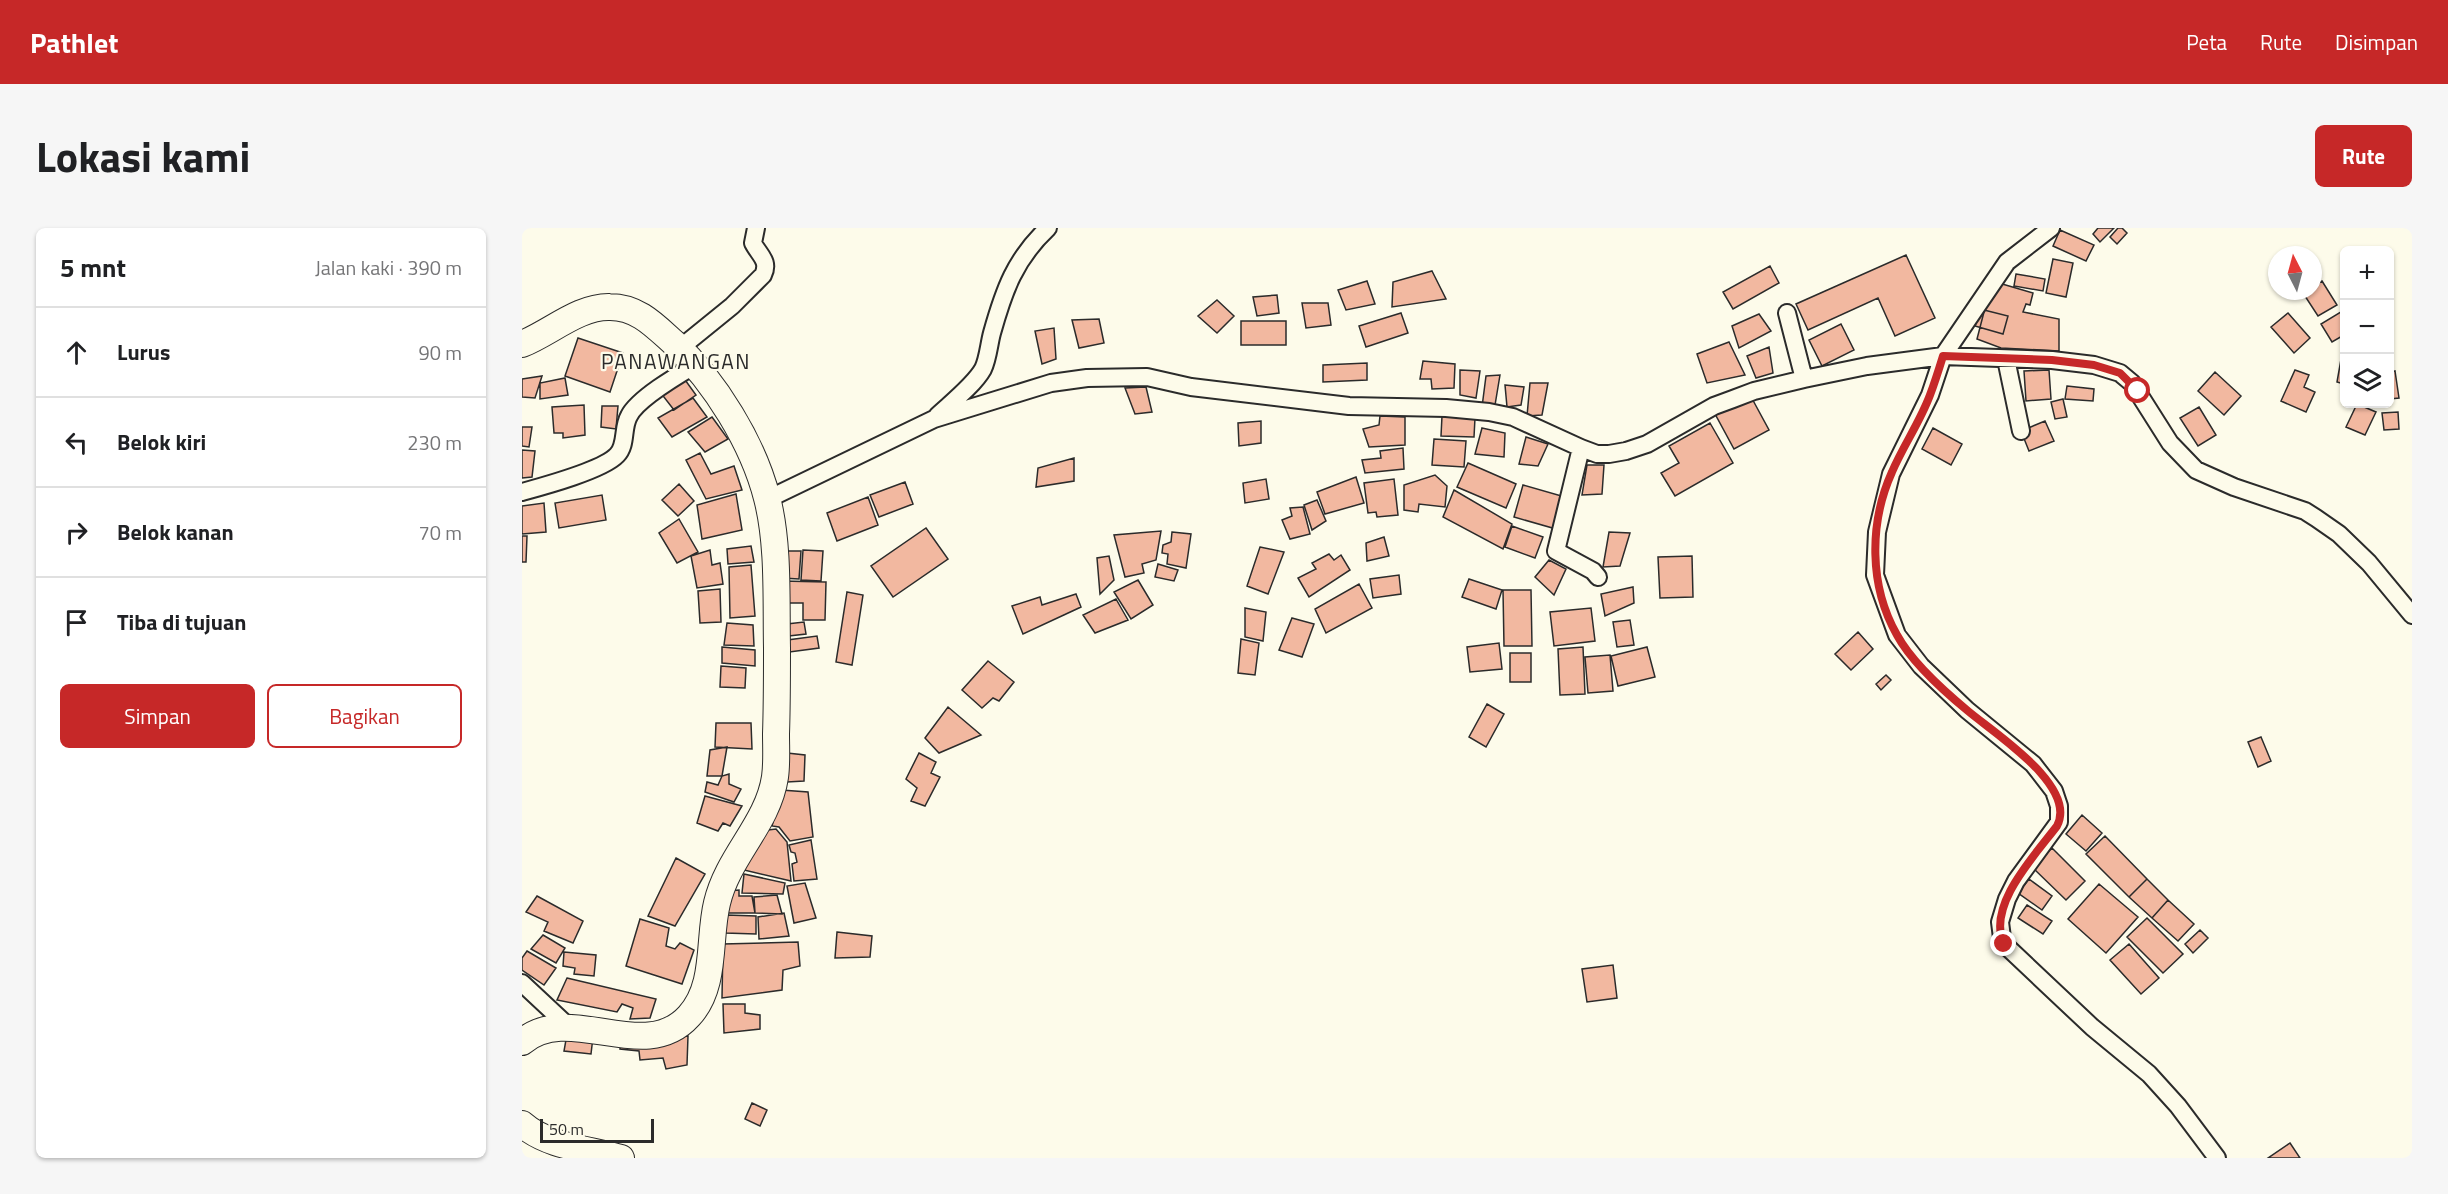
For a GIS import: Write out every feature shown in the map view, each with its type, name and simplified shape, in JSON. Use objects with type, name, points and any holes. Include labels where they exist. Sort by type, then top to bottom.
[{"type":"highway","points":[[522,344],[587,311],[609,307],[633,311],[650,321],[707,378],[736,425],[768,499],[775,575],[777,682],[775,775],[764,813],[731,864],[723,882],[717,903],[708,976],[703,994],[689,1016],[677,1026],[657,1033],[629,1035],[568,1027],[544,1029],[522,1042]]},
{"type":"highway","points":[[522,1124],[538,1136],[621,1158]]},
{"type":"street","points":[[522,492],[590,469],[616,457],[621,450],[624,427],[632,411],[665,384],[732,306],[763,275],[766,269],[764,259],[753,243],[756,228]]},
{"type":"street","points":[[934,419],[983,369],[999,309],[1016,265],[1036,239],[1048,228]]},
{"type":"street","points":[[2051,228],[2007,262],[1943,356],[1930,395],[1891,474],[1882,502],[1876,532],[1875,574],[1883,602],[1897,635],[1921,666],[1967,710],[2033,764],[2058,801],[2059,822],[2016,881],[2003,908],[2000,922],[2004,944],[2092,1027],[2149,1074],[2178,1106],[2217,1158]]},
{"type":"street","points":[[1787,313],[1804,380]]},
{"type":"street","points":[[768,499],[934,419],[1060,382],[1087,378],[1147,377],[1191,387],[1348,406],[1446,408],[1489,412],[1513,417],[1597,454],[1626,451],[1647,444],[1723,403],[1754,391],[1868,366],[1943,356],[1969,355],[2052,360],[2094,365],[2120,373],[2132,383],[2170,443],[2196,470],[2234,487],[2305,511],[2328,526],[2368,563],[2412,615]]},
{"type":"street","points":[[2006,359],[2021,431]]},
{"type":"street","points":[[1581,448],[1556,551],[1585,566],[1598,577]]},
{"type":"street","points":[[522,982],[568,1027]]},
{"type":"building","points":[[2098,228],[2114,228],[2100,242],[2093,234]]},
{"type":"building","points":[[2118,228],[2122,228],[2127,233],[2117,244],[2110,237]]},
{"type":"building","points":[[2060,230],[2094,245],[2086,261],[2053,246]]},
{"type":"building","points":[[1906,255],[1935,318],[1895,336],[1878,298],[1808,330],[1796,304]]},
{"type":"building","points":[[2053,259],[2073,263],[2066,297],[2046,293]]},
{"type":"building","points":[[1770,266],[1779,283],[1733,309],[1723,292]]},
{"type":"building","points":[[1432,271],[1446,299],[1392,307],[1393,282]]},
{"type":"building","points":[[2016,274],[2045,279],[2043,291],[2014,286]]},
{"type":"building","points":[[1367,281],[1375,304],[1346,310],[1338,290]]},
{"type":"building","points":[[1992,281],[2033,293],[2030,305],[2026,304],[2023,312],[2059,319],[2059,351],[2001,348],[1977,339]]},
{"type":"building","points":[[2322,281],[2337,305],[2318,316],[2308,300],[2322,300]]},
{"type":"building","points":[[1277,295],[1279,313],[1257,316],[1253,297]]},
{"type":"building","points":[[1217,300],[1234,316],[1217,333],[1198,316]]},
{"type":"building","points":[[1302,303],[1328,303],[1331,325],[1306,328]]},
{"type":"building","points":[[1980,309],[2008,316],[2003,334],[1975,326]]},
{"type":"building","points":[[2340,312],[2340,337],[2332,342],[2321,324]]},
{"type":"building","points":[[1401,313],[1408,333],[1366,347],[1359,326]]},
{"type":"building","points":[[2288,313],[2310,338],[2294,353],[2271,327]]},
{"type":"building","points":[[1759,314],[1771,331],[1739,348],[1732,326]]},
{"type":"building","points":[[1099,319],[1104,343],[1079,348],[1072,320]]},
{"type":"building","points":[[1241,321],[1286,321],[1286,345],[1241,345]]},
{"type":"building","points":[[1841,324],[1854,350],[1822,366],[1809,340]]},
{"type":"building","points":[[1054,328],[1056,359],[1042,364],[1035,331]]},
{"type":"building","points":[[578,338],[623,353],[610,392],[565,376]]},
{"type":"building","points":[[1729,342],[1745,375],[1707,383],[1697,354]]},
{"type":"building","points":[[1769,347],[1773,373],[1756,378],[1747,356]]},
{"type":"building","points":[[1423,361],[1455,364],[1454,388],[1432,389],[1431,379],[1420,379]]},
{"type":"building","points":[[1367,363],[1367,380],[1323,382],[1323,365]]},
{"type":"building","points":[[2340,365],[2340,383],[2337,382]]},
{"type":"building","points":[[1460,370],[1480,371],[1476,398],[1460,395]]},
{"type":"building","points":[[2049,370],[2051,399],[2026,401],[2024,371]]},
{"type":"building","points":[[2295,370],[2309,375],[2304,387],[2315,392],[2306,412],[2281,401]]},
{"type":"building","points":[[2394,371],[2399,398],[2394,399]]},
{"type":"building","points":[[2215,372],[2241,396],[2224,415],[2198,391]]},
{"type":"building","points":[[1500,375],[1495,405],[1482,407],[1486,376]]},
{"type":"building","points":[[542,376],[535,398],[522,397],[522,379]]},
{"type":"building","points":[[683,377],[696,395],[674,410],[660,392]]},
{"type":"building","points":[[565,378],[568,395],[540,399],[540,383]]},
{"type":"building","points":[[1530,383],[1548,383],[1542,415],[1527,416]]},
{"type":"building","points":[[1505,385],[1524,387],[1521,405],[1507,407]]},
{"type":"building","points":[[2067,386],[2094,389],[2093,401],[2065,399]]},
{"type":"building","points":[[1146,387],[1152,412],[1135,414],[1125,388]]},
{"type":"building","points":[[1749,393],[1769,430],[1734,449],[1714,412]]},
{"type":"building","points":[[693,398],[707,417],[672,437],[658,418]]},
{"type":"building","points":[[2063,399],[2067,417],[2055,419],[2051,402]]},
{"type":"building","points":[[584,405],[585,435],[563,438],[563,433],[554,433],[552,407]]},
{"type":"building","points":[[602,406],[618,406],[616,429],[601,427]]},
{"type":"building","points":[[2199,407],[2216,435],[2198,446],[2180,418]]},
{"type":"building","points":[[2355,408],[2366,408],[2376,412],[2365,435],[2346,427]]},
{"type":"building","points":[[2398,412],[2399,429],[2384,430],[2382,413]]},
{"type":"building","points":[[1380,416],[1405,417],[1405,445],[1369,447],[1363,429],[1379,425]]},
{"type":"building","points":[[1442,416],[1475,418],[1474,437],[1441,436]]},
{"type":"building","points":[[712,417],[728,439],[705,452],[688,432]]},
{"type":"building","points":[[1261,421],[1261,443],[1239,446],[1238,423]]},
{"type":"building","points":[[2045,421],[2054,441],[2029,451],[2021,431]]},
{"type":"building","points":[[1710,423],[1733,463],[1675,496],[1661,473],[1679,463],[1669,446]]},
{"type":"building","points":[[522,427],[532,427],[529,447],[522,446]]},
{"type":"building","points":[[1482,428],[1505,433],[1504,457],[1475,454]]},
{"type":"building","points":[[1933,428],[1962,444],[1951,465],[1922,449]]},
{"type":"building","points":[[1526,437],[1548,444],[1538,466],[1519,464]]},
{"type":"building","points":[[1434,439],[1466,441],[1464,467],[1432,465]]},
{"type":"building","points":[[1403,448],[1404,469],[1365,473],[1362,460],[1381,458],[1380,451]]},
{"type":"building","points":[[522,450],[535,451],[532,477],[522,478]]},
{"type":"building","points":[[700,453],[711,474],[734,466],[742,490],[706,499],[686,460]]},
{"type":"building","points":[[1074,458],[1074,481],[1036,487],[1038,468]]},
{"type":"building","points":[[1468,463],[1516,484],[1506,508],[1457,487]]},
{"type":"building","points":[[1587,465],[1604,465],[1602,494],[1582,495]]},
{"type":"building","points":[[1435,475],[1447,486],[1445,507],[1419,504],[1418,512],[1404,510],[1404,485]]},
{"type":"building","points":[[1356,477],[1364,503],[1325,514],[1317,492]]},
{"type":"building","points":[[1266,479],[1269,499],[1245,503],[1243,483]]},
{"type":"building","points":[[1394,479],[1398,515],[1377,517],[1376,512],[1368,513],[1364,483]]},
{"type":"building","points":[[905,482],[913,504],[879,517],[870,495]]},
{"type":"building","points":[[679,484],[694,501],[678,516],[662,500]]},
{"type":"building","points":[[1523,485],[1565,497],[1556,529],[1514,517]]},
{"type":"building","points":[[1454,490],[1512,524],[1503,549],[1443,517]]},
{"type":"building","points":[[736,494],[742,530],[702,539],[697,505]]},
{"type":"building","points":[[602,495],[606,520],[559,528],[555,503]]},
{"type":"building","points":[[868,497],[878,525],[837,541],[827,513]]},
{"type":"building","points":[[1317,500],[1326,521],[1312,530],[1304,505]]},
{"type":"building","points":[[544,503],[546,532],[522,534],[522,506]]},
{"type":"building","points":[[1303,507],[1310,534],[1290,539],[1282,520],[1292,516],[1290,508]]},
{"type":"building","points":[[679,519],[698,552],[677,563],[659,533]]},
{"type":"building","points":[[1512,526],[1543,537],[1535,558],[1505,547]]},
{"type":"building","points":[[926,528],[948,559],[893,597],[871,566]]},
{"type":"building","points":[[1161,531],[1156,560],[1142,564],[1144,573],[1125,577],[1114,535]]},
{"type":"building","points":[[1172,532],[1191,534],[1186,568],[1167,564],[1168,554],[1162,553],[1163,545],[1171,542]]},
{"type":"building","points":[[1609,532],[1630,533],[1620,566],[1603,567]]},
{"type":"building","points":[[522,536],[527,536],[526,562],[522,562]]},
{"type":"building","points":[[1384,537],[1389,556],[1367,561],[1366,543]]},
{"type":"building","points":[[751,546],[754,562],[728,564],[727,549]]},
{"type":"building","points":[[1260,547],[1284,552],[1268,594],[1247,586]]},
{"type":"building","points":[[710,550],[712,565],[720,563],[723,584],[697,588],[691,556]]},
{"type":"building","points":[[803,550],[823,551],[821,581],[801,580]]},
{"type":"building","points":[[783,551],[801,551],[799,579],[782,578]]},
{"type":"building","points":[[1329,554],[1334,560],[1341,555],[1350,570],[1309,597],[1298,578],[1316,569],[1312,563]]},
{"type":"building","points":[[1109,556],[1114,580],[1100,594],[1097,558]]},
{"type":"building","points":[[1692,556],[1693,597],[1660,598],[1658,557]]},
{"type":"building","points":[[1549,560],[1566,569],[1554,595],[1535,577]]},
{"type":"building","points":[[1158,564],[1178,570],[1174,581],[1155,577]]},
{"type":"building","points":[[751,565],[755,616],[730,618],[729,567]]},
{"type":"building","points":[[1399,575],[1401,594],[1373,598],[1370,579]]},
{"type":"building","points":[[1469,579],[1502,590],[1496,609],[1462,597]]},
{"type":"building","points":[[1138,580],[1153,605],[1131,619],[1114,592]]},
{"type":"building","points":[[781,581],[826,582],[825,620],[803,620],[803,603],[781,603]]},
{"type":"building","points":[[1359,584],[1372,608],[1326,633],[1315,609]]},
{"type":"building","points":[[1633,587],[1634,603],[1605,616],[1601,594]]},
{"type":"building","points":[[720,589],[721,622],[700,623],[698,591]]},
{"type":"building","points":[[1503,590],[1531,590],[1532,646],[1504,646]]},
{"type":"building","points":[[847,592],[863,595],[852,665],[836,662]]},
{"type":"building","points":[[1076,594],[1081,607],[1023,634],[1012,606],[1040,597],[1042,605]]},
{"type":"building","points":[[1116,599],[1128,620],[1095,633],[1083,615]]},
{"type":"building","points":[[1245,608],[1266,612],[1263,641],[1245,637]]},
{"type":"building","points":[[1591,608],[1595,641],[1554,646],[1550,612]]},
{"type":"building","points":[[1292,618],[1314,624],[1302,657],[1279,650]]},
{"type":"building","points":[[1630,620],[1634,645],[1617,647],[1613,622]]},
{"type":"building","points":[[804,622],[806,634],[780,637],[778,625]]},
{"type":"building","points":[[727,623],[753,625],[754,646],[724,645]]},
{"type":"building","points":[[1858,632],[1873,649],[1851,670],[1835,654]]},
{"type":"building","points":[[817,636],[819,648],[782,653],[780,641]]},
{"type":"building","points":[[1241,639],[1259,643],[1255,675],[1238,673]]},
{"type":"building","points":[[1499,643],[1502,669],[1470,672],[1467,647]]},
{"type":"building","points":[[722,647],[755,650],[755,666],[722,663]]},
{"type":"building","points":[[1583,647],[1585,694],[1560,695],[1558,649]]},
{"type":"building","points":[[1647,647],[1655,677],[1618,686],[1611,656]]},
{"type":"building","points":[[1510,653],[1531,653],[1531,682],[1510,682]]},
{"type":"building","points":[[1610,655],[1613,691],[1588,693],[1585,657]]},
{"type":"building","points":[[988,661],[1014,682],[999,701],[993,698],[982,708],[962,690]]},
{"type":"building","points":[[721,666],[746,668],[745,688],[720,687]]},
{"type":"building","points":[[1886,675],[1891,680],[1881,690],[1876,684]]},
{"type":"building","points":[[1487,704],[1504,714],[1486,747],[1469,737]]},
{"type":"building","points":[[948,707],[981,735],[939,753],[925,738]]},
{"type":"building","points":[[716,723],[751,723],[752,749],[715,747]]},
{"type":"building","points":[[2261,737],[2271,761],[2258,767],[2248,742]]},
{"type":"building","points":[[727,747],[722,776],[707,776],[710,750]]},
{"type":"building","points":[[787,753],[805,755],[804,781],[787,782]]},
{"type":"building","points":[[919,753],[936,762],[931,773],[940,777],[925,806],[911,801],[917,788],[906,779]]},
{"type":"building","points":[[729,774],[729,784],[741,789],[734,802],[705,792],[707,782],[718,785],[722,776]]},
{"type":"building","points":[[781,790],[808,792],[813,837],[790,841],[779,827],[772,826]]},
{"type":"building","points":[[705,796],[742,806],[730,826],[723,823],[718,831],[697,823]]},
{"type":"building","points":[[2082,815],[2102,833],[2086,851],[2066,834]]},
{"type":"building","points":[[776,829],[787,842],[791,881],[744,870],[759,831]]},
{"type":"building","points":[[2105,836],[2147,879],[2129,897],[2086,854]]},
{"type":"building","points":[[811,840],[817,879],[794,881],[792,864],[797,862],[795,853],[791,852],[789,845]]},
{"type":"building","points":[[2052,848],[2085,881],[2066,900],[2032,867]]},
{"type":"building","points":[[676,858],[705,874],[675,926],[648,916]]},
{"type":"building","points":[[744,874],[785,883],[783,894],[742,893]]},
{"type":"building","points":[[2029,879],[2052,896],[2042,910],[2018,893]]},
{"type":"building","points":[[2147,879],[2168,900],[2152,918],[2129,897]]},
{"type":"building","points":[[805,883],[816,918],[794,923],[787,886]]},
{"type":"building","points":[[2099,884],[2138,917],[2106,953],[2068,919]]},
{"type":"building","points":[[739,890],[739,896],[752,896],[755,913],[725,913],[726,891]]},
{"type":"building","points":[[777,895],[782,914],[755,913],[754,897]]},
{"type":"building","points":[[537,896],[583,921],[573,943],[544,931],[548,922],[526,912]]},
{"type":"building","points":[[2168,900],[2194,924],[2178,941],[2152,918]]},
{"type":"building","points":[[2027,905],[2052,921],[2043,934],[2018,918]]},
{"type":"building","points":[[784,913],[789,936],[759,939],[758,917]]},
{"type":"building","points":[[726,915],[756,916],[756,934],[725,933]]},
{"type":"building","points":[[2147,918],[2183,954],[2163,973],[2127,937]]},
{"type":"building","points":[[640,919],[669,928],[666,946],[675,949],[680,943],[694,950],[682,984],[626,966]]},
{"type":"building","points":[[2200,930],[2208,938],[2193,953],[2185,944]]},
{"type":"building","points":[[837,932],[872,936],[870,957],[835,958]]},
{"type":"building","points":[[543,935],[565,948],[556,963],[531,949]]},
{"type":"building","points":[[798,942],[800,966],[783,970],[782,990],[722,998],[723,944]]},
{"type":"building","points":[[2129,944],[2159,978],[2141,994],[2110,960]]},
{"type":"building","points":[[527,951],[556,968],[544,985],[522,970],[522,958]]},
{"type":"building","points":[[564,952],[596,955],[594,976],[574,974],[575,968],[563,966]]},
{"type":"building","points":[[1613,965],[1617,998],[1587,1002],[1582,969]]},
{"type":"building","points":[[567,978],[656,999],[650,1018],[630,1019],[633,1008],[622,1004],[617,1012],[557,1000]]},
{"type":"building","points":[[723,1004],[745,1004],[745,1013],[760,1015],[760,1029],[724,1033]]},
{"type":"building","points":[[567,1034],[593,1037],[591,1054],[564,1051]]},
{"type":"building","points":[[688,1036],[687,1065],[666,1069],[663,1058],[640,1060],[639,1051],[620,1049],[621,1038]]},
{"type":"building","points":[[752,1103],[767,1110],[760,1126],[745,1119]]},
{"type":"building","points":[[2290,1143],[2300,1158],[2268,1158]]},
{"type":"district","name":"PANAWANGAN","points":[[676,361]]},
{"type":"route","points":[[2004,944],[2000,922],[2003,908],[2016,881],[2057,826],[2060,817],[2059,806],[2054,791],[2033,764],[1967,710],[1921,666],[1897,635],[1883,602],[1875,574],[1876,532],[1882,502],[1891,474],[1930,395],[1943,356],[1969,355],[2094,365],[2120,373],[2138,391]]}]
